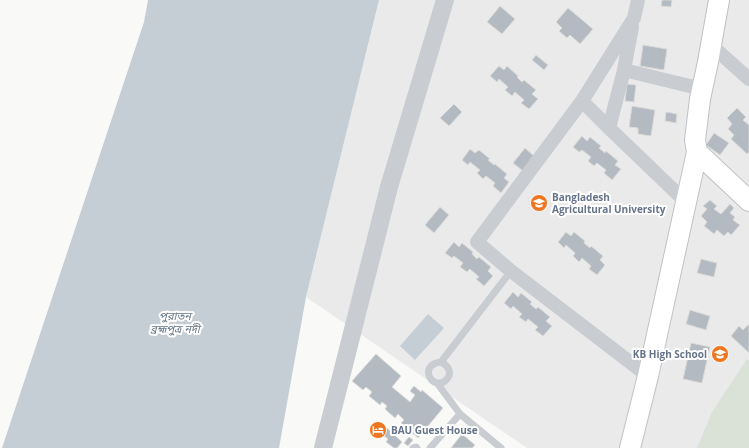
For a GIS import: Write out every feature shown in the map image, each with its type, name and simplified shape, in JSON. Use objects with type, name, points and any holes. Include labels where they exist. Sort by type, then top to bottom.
[{"type":"main road","points":[[630,448],[648,376],[697,152],[695,140],[700,99],[719,0]]},
{"type":"main road","points":[[697,152],[749,201]]},
{"type":"street","points":[[323,448],[390,187],[445,0]]},
{"type":"street","points":[[609,128],[624,70],[638,0]]},
{"type":"street","points":[[634,18],[582,101],[477,242],[511,272],[648,376]]},
{"type":"street","points":[[711,45],[749,79]]},
{"type":"street","points":[[624,70],[702,89]]},
{"type":"street","points":[[582,101],[686,202]]},
{"type":"lane","points":[[440,362],[511,272]]},
{"type":"lane","points":[[436,362],[440,362],[445,364],[448,368],[449,377],[446,381],[437,383],[433,382],[429,378],[428,373],[432,365],[436,362]]},
{"type":"lane","points":[[437,383],[460,414],[501,448]]},
{"type":"lane","points":[[430,448],[460,414]]},
{"type":"lane","points":[[413,448],[417,448]]},
{"type":"shaded area","name":"Bangladesh Agricultural University","points":[[379,0],[749,0],[749,448],[527,448],[306,297]]},
{"type":"shaded area","points":[[747,359],[749,361],[749,448],[697,448],[712,412]]},
{"type":"water","name":"পুরাতন ব্রহ্মপুত্র নদী","points":[[148,0],[379,0],[306,297],[279,448],[2,448],[144,22]]},
{"type":"water","points":[[428,314],[444,328],[415,360],[400,346]]},
{"type":"building","points":[[662,0],[672,0],[671,7],[661,6]]},
{"type":"building","points":[[500,6],[515,19],[502,34],[487,22]]},
{"type":"building","points":[[568,8],[593,29],[580,44],[570,35],[567,38],[559,31],[562,28],[556,22]]},
{"type":"building","points":[[643,45],[667,49],[664,70],[640,66]]},
{"type":"building","points":[[536,55],[548,65],[544,70],[532,60]]},
{"type":"building","points":[[499,66],[504,70],[507,66],[522,82],[524,80],[536,90],[532,94],[538,99],[529,109],[521,103],[524,100],[515,92],[512,96],[505,90],[508,87],[499,79],[497,82],[490,76]]},
{"type":"building","points":[[627,84],[636,85],[634,102],[625,101]]},
{"type":"building","points":[[454,104],[462,112],[449,126],[440,118]]},
{"type":"building","points":[[632,106],[655,110],[651,136],[638,134],[638,128],[629,127]]},
{"type":"building","points":[[737,108],[746,117],[743,120],[749,125],[749,152],[747,154],[731,139],[734,135],[728,129],[732,124],[727,118]]},
{"type":"building","points":[[666,112],[677,114],[676,123],[665,121]]},
{"type":"building","points":[[714,133],[729,143],[720,155],[706,145]]},
{"type":"building","points":[[582,136],[587,141],[590,137],[601,146],[599,148],[605,153],[606,151],[618,161],[615,165],[621,169],[612,180],[604,173],[606,170],[597,163],[594,166],[588,161],[591,157],[582,150],[579,152],[573,147]]},
{"type":"building","points":[[525,148],[535,157],[523,171],[513,163]]},
{"type":"building","points":[[470,149],[475,153],[479,150],[490,159],[488,160],[507,174],[504,178],[509,182],[501,193],[493,186],[495,183],[486,176],[483,179],[477,173],[480,170],[470,162],[468,165],[462,160]]},
{"type":"building","points":[[710,200],[717,206],[714,209],[721,214],[730,204],[734,208],[730,213],[735,217],[733,220],[740,225],[731,235],[728,232],[724,236],[717,230],[714,234],[704,226],[707,222],[701,216],[707,209],[703,206]]},
{"type":"building","points":[[440,207],[449,215],[434,233],[425,225]]},
{"type":"building","points":[[566,232],[571,236],[574,232],[585,241],[584,243],[590,248],[591,246],[603,256],[600,260],[605,265],[597,275],[589,269],[591,266],[582,258],[579,262],[573,256],[575,253],[566,245],[564,248],[558,242]]},
{"type":"building","points":[[454,242],[459,247],[462,243],[473,252],[472,254],[477,259],[479,257],[491,267],[488,271],[493,276],[484,286],[476,279],[479,277],[470,269],[467,272],[460,267],[463,263],[454,256],[452,258],[445,253]]},
{"type":"building","points":[[701,259],[717,263],[714,277],[697,273]]},
{"type":"building","points":[[513,292],[518,297],[521,293],[532,302],[530,304],[536,309],[538,307],[550,317],[546,321],[552,326],[543,336],[535,330],[538,327],[528,319],[526,322],[519,317],[522,314],[513,306],[511,309],[504,303]]},
{"type":"building","points":[[690,310],[710,316],[706,330],[686,324]]},
{"type":"building","points":[[749,324],[749,353],[731,336],[739,326],[743,330]]},
{"type":"building","points":[[691,343],[710,347],[702,383],[683,379]]},
{"type":"building","points":[[376,354],[401,376],[392,387],[410,402],[415,395],[410,391],[414,386],[421,392],[422,390],[443,408],[418,438],[401,423],[404,420],[398,414],[395,418],[385,409],[387,406],[382,402],[380,405],[369,396],[372,392],[366,387],[363,390],[352,381]]},
{"type":"building","points":[[387,428],[402,442],[397,448],[394,448],[386,442],[388,439],[382,434]]},
{"type":"building","points":[[462,434],[475,445],[472,448],[451,448]]},
{"type":"building","points":[[409,437],[413,440],[408,446],[404,443]]},
{"type":"place","name":"Bangladesh Agricultural University","points":[[539,203]]},
{"type":"place","name":"KB High School","points":[[720,354]]},
{"type":"place","name":"BAU Guest House","points":[[378,430]]}]
